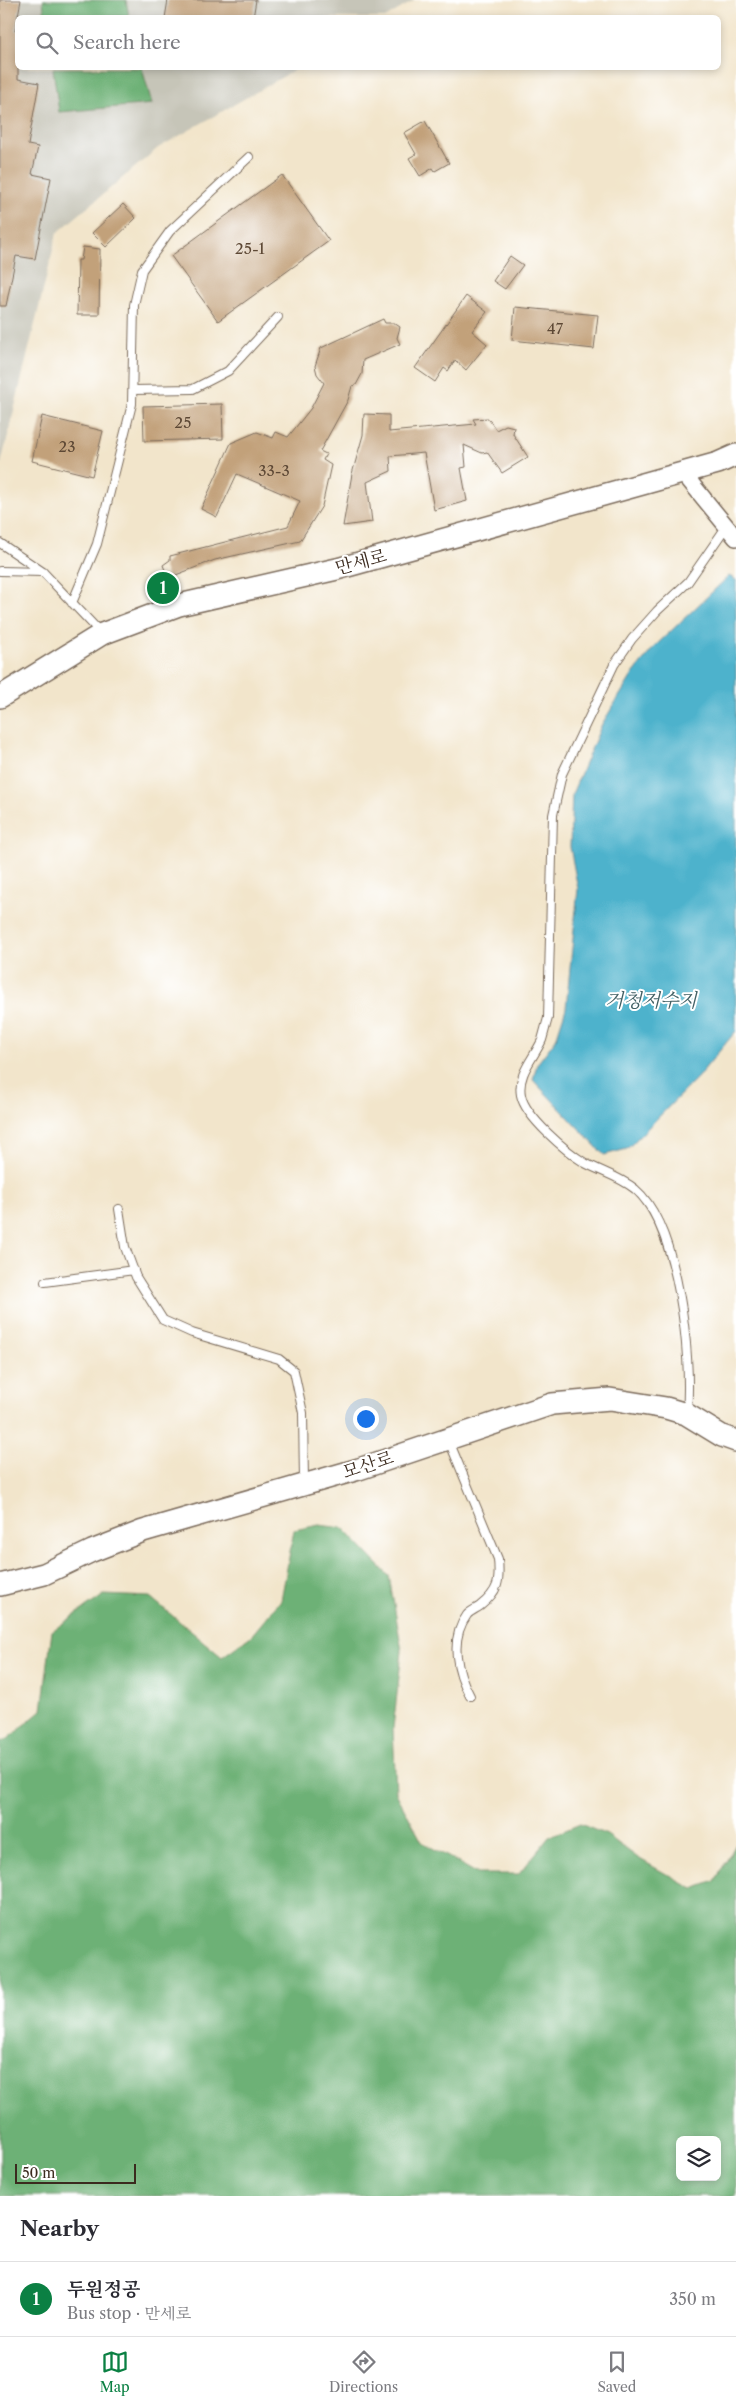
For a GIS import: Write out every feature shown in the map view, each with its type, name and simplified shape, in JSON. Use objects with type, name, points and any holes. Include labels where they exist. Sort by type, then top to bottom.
[{"type":"main road","name":"만세로","points":[[0,697],[102,634],[179,605],[337,569],[718,463],[736,455]]},
{"type":"main road","name":"모산로","points":[[0,1585],[44,1574],[92,1551],[144,1531],[359,1469],[552,1404],[610,1399],[666,1408],[686,1414],[722,1436],[736,1441]]},
{"type":"street","points":[[683,472],[731,533]]},
{"type":"lane","points":[[72,603],[97,544],[132,404],[134,306],[142,270],[170,231],[249,158]]},
{"type":"lane","points":[[133,390],[194,389],[228,371],[278,318]]},
{"type":"lane","points":[[686,1414],[689,1388],[678,1285],[654,1212],[636,1190],[618,1178],[583,1161],[558,1142],[534,1118],[521,1096],[522,1076],[542,1040],[548,1018],[553,815],[562,774],[614,665],[623,652],[657,610],[688,582],[731,533]]},
{"type":"lane","points":[[0,543],[43,572],[102,634]]},
{"type":"lane","points":[[0,570],[43,572]]},
{"type":"lane","points":[[119,1210],[125,1247],[134,1270],[163,1320],[192,1333],[279,1359],[294,1371],[303,1413],[304,1484]]},
{"type":"lane","points":[[45,1282],[134,1270]]},
{"type":"lane","points":[[448,1439],[498,1559],[500,1578],[494,1594],[468,1614],[459,1632],[456,1656],[460,1678],[470,1696]]},
{"type":"shaded area","points":[[0,0],[43,0],[45,15],[15,15],[15,70],[53,70],[59,112],[151,103],[143,70],[294,70],[158,148],[57,233],[0,468]]},
{"type":"shaded area","points":[[126,0],[415,0],[390,15],[129,15]]},
{"type":"green space","points":[[43,0],[126,0],[129,15],[45,15]]},
{"type":"green space","points":[[53,70],[143,70],[152,104],[59,112]]},
{"type":"green space","points":[[319,1525],[343,1528],[389,1576],[402,1651],[393,1728],[396,1793],[422,1842],[478,1874],[519,1874],[549,1837],[580,1824],[607,1835],[638,1858],[693,1889],[715,1881],[736,1844],[736,2196],[0,2196],[0,1742],[8,1739],[42,1710],[52,1631],[104,1595],[150,1597],[222,1657],[251,1636],[281,1600],[294,1530]]},
{"type":"water","name":"거청저수지","points":[[729,576],[736,580],[736,1031],[697,1078],[627,1149],[604,1155],[533,1080],[537,1064],[556,1039],[566,1008],[578,889],[570,847],[572,794],[602,724],[633,674],[654,647]]},
{"type":"building","points":[[0,0],[21,0],[18,15],[15,15],[15,70],[18,70],[18,79],[39,83],[28,145],[38,147],[32,174],[51,178],[35,259],[16,256],[6,306],[0,306]]},
{"type":"building","points":[[168,0],[256,0],[254,15],[166,15]]},
{"type":"building","points":[[425,121],[449,163],[435,171],[433,168],[420,176],[409,158],[416,154],[404,133]]},
{"type":"building","points":[[282,175],[329,241],[218,321],[171,256]]},
{"type":"building","points":[[123,204],[136,218],[106,247],[92,233]]},
{"type":"building","points":[[83,247],[100,249],[99,315],[77,315],[78,260],[81,260]]},
{"type":"building","points":[[510,256],[523,265],[505,289],[493,281]]},
{"type":"building","points":[[466,296],[487,312],[472,331],[487,344],[466,370],[455,360],[448,371],[444,368],[435,382],[415,368]]},
{"type":"building","points":[[515,307],[598,315],[594,349],[512,340]]},
{"type":"building","points":[[383,319],[385,323],[394,323],[400,327],[397,338],[400,344],[363,360],[362,374],[356,385],[352,386],[348,400],[320,451],[326,454],[323,460],[331,465],[322,506],[300,541],[215,560],[168,578],[163,565],[170,560],[170,556],[288,526],[300,501],[237,474],[217,517],[201,509],[231,443],[257,432],[273,438],[276,432],[288,437],[311,408],[324,383],[317,374],[315,366],[321,348]]},
{"type":"building","points":[[222,404],[223,439],[144,441],[143,406]]},
{"type":"building","points":[[364,414],[389,415],[389,432],[476,424],[473,419],[488,418],[496,430],[506,425],[514,427],[513,434],[528,457],[502,473],[487,452],[482,453],[464,445],[466,467],[461,468],[467,501],[434,510],[424,453],[390,456],[391,471],[367,482],[372,522],[343,526],[352,474],[363,435]]},
{"type":"building","points":[[42,416],[103,431],[92,476],[32,461]]},
{"type":"place","name":"두원정공","points":[[163,588]]}]
